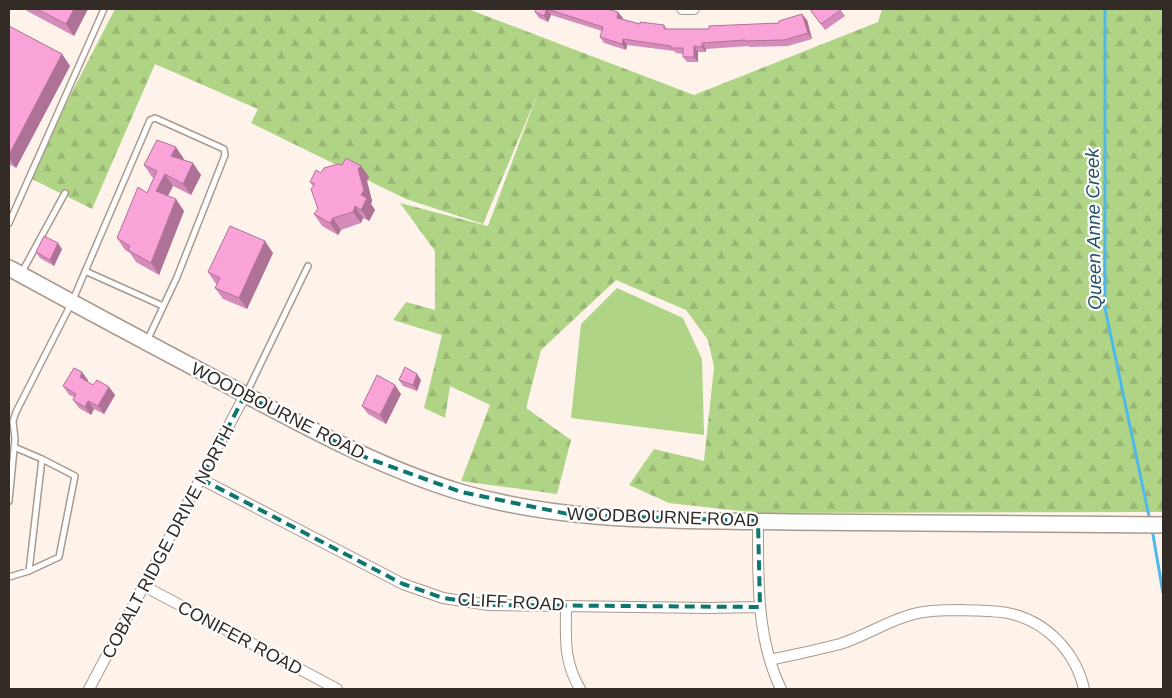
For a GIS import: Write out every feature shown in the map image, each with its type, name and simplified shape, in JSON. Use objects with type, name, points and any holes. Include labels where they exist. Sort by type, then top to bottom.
[{"type":"main road","name":"WOODBOURNE ROAD","points":[[14,271],[367,458],[411,476],[498,502],[564,514],[620,518],[1163,526]]},
{"type":"street","points":[[682,9],[694,9]]},
{"type":"street","name":"COBALT RIDGE DRIVE NORTH","points":[[90,689],[245,395]]},
{"type":"street","name":"CLIFF ROAD","points":[[201,479],[372,568],[422,591],[443,598],[489,605],[760,607]]},
{"type":"street","points":[[758,521],[760,607],[770,660],[781,689]]},
{"type":"street","name":"CONIFER ROAD","points":[[144,586],[337,689]]},
{"type":"street","points":[[566,606],[568,664],[571,674],[580,689]]},
{"type":"street","points":[[770,660],[842,643],[905,616],[920,612],[941,610],[991,611],[1012,614],[1036,623],[1046,630],[1067,651],[1079,673],[1084,689]]},
{"type":"lane","points":[[9,223],[104,9]]},
{"type":"lane","points":[[9,501],[14,447],[13,421],[16,412],[72,302],[150,120],[154,118],[224,149],[225,155],[177,277],[147,342]]},
{"type":"lane","points":[[14,271],[65,193]]},
{"type":"lane","points":[[245,395],[308,266]]},
{"type":"lane","points":[[85,270],[164,306]]},
{"type":"lane","points":[[9,416],[16,412]]},
{"type":"lane","points":[[9,577],[29,571],[59,557],[75,476],[14,447]]},
{"type":"lane","points":[[29,571],[42,459]]},
{"type":"highlighted area","points":[[245,395],[367,458],[461,492],[573,515],[758,521],[760,607],[489,605],[443,598],[403,584],[201,479]]},
{"type":"green space","points":[[115,9],[468,9],[694,95],[878,22],[882,9],[1163,9],[1163,512],[759,513],[669,503],[629,485],[654,449],[704,461],[714,367],[708,340],[686,310],[616,280],[541,350],[526,408],[571,440],[557,494],[461,481],[490,405],[450,386],[445,418],[424,408],[442,335],[393,320],[406,302],[435,310],[435,251],[400,203],[488,226],[538,93],[483,224],[406,199],[251,123],[258,109],[155,64],[92,209],[28,177]]},
{"type":"green space","points":[[617,288],[683,318],[702,359],[704,435],[571,418],[581,324]]},
{"type":"building","points":[[37,9],[74,9],[66,24]]},
{"type":"building","points":[[536,9],[547,9],[544,16],[535,12]]},
{"type":"building","points":[[547,9],[607,9],[618,12],[617,18],[640,24],[640,22],[664,25],[664,29],[709,29],[709,26],[779,23],[779,21],[802,14],[808,33],[784,40],[702,43],[702,47],[694,46],[694,57],[683,57],[683,48],[671,48],[671,46],[623,39],[622,44],[600,37],[603,27]]},
{"type":"building","points":[[813,9],[841,10],[821,24],[811,11]]},
{"type":"building","points":[[9,26],[62,54],[9,155]]},
{"type":"building","points":[[157,140],[176,147],[171,156],[193,163],[183,184],[165,174],[156,191],[176,199],[151,263],[128,250],[130,246],[117,238],[138,187],[147,193],[157,171],[144,165]]},
{"type":"building","points":[[346,158],[361,166],[358,169],[364,190],[361,195],[367,198],[361,210],[355,206],[353,212],[333,218],[330,223],[314,214],[318,209],[311,189],[315,184],[310,182],[316,170],[321,173],[324,168],[338,164],[342,165]]},
{"type":"building","points":[[230,226],[265,241],[239,298],[215,288],[220,278],[208,272]]},
{"type":"building","points":[[44,236],[58,243],[50,260],[36,252]]},
{"type":"building","points":[[405,367],[417,374],[413,385],[399,380]]},
{"type":"building","points":[[74,368],[82,372],[80,377],[93,385],[97,380],[109,387],[98,406],[88,401],[85,407],[73,400],[76,394],[63,386]]},
{"type":"building","points":[[377,375],[395,385],[380,415],[362,406]]},
{"type":"waterway","name":"Queen Anne Creek","points":[[1105,9],[1105,308],[1150,521]]},
{"type":"waterway","name":"Queen Anne Creek","points":[[1152,529],[1163,593]]}]
